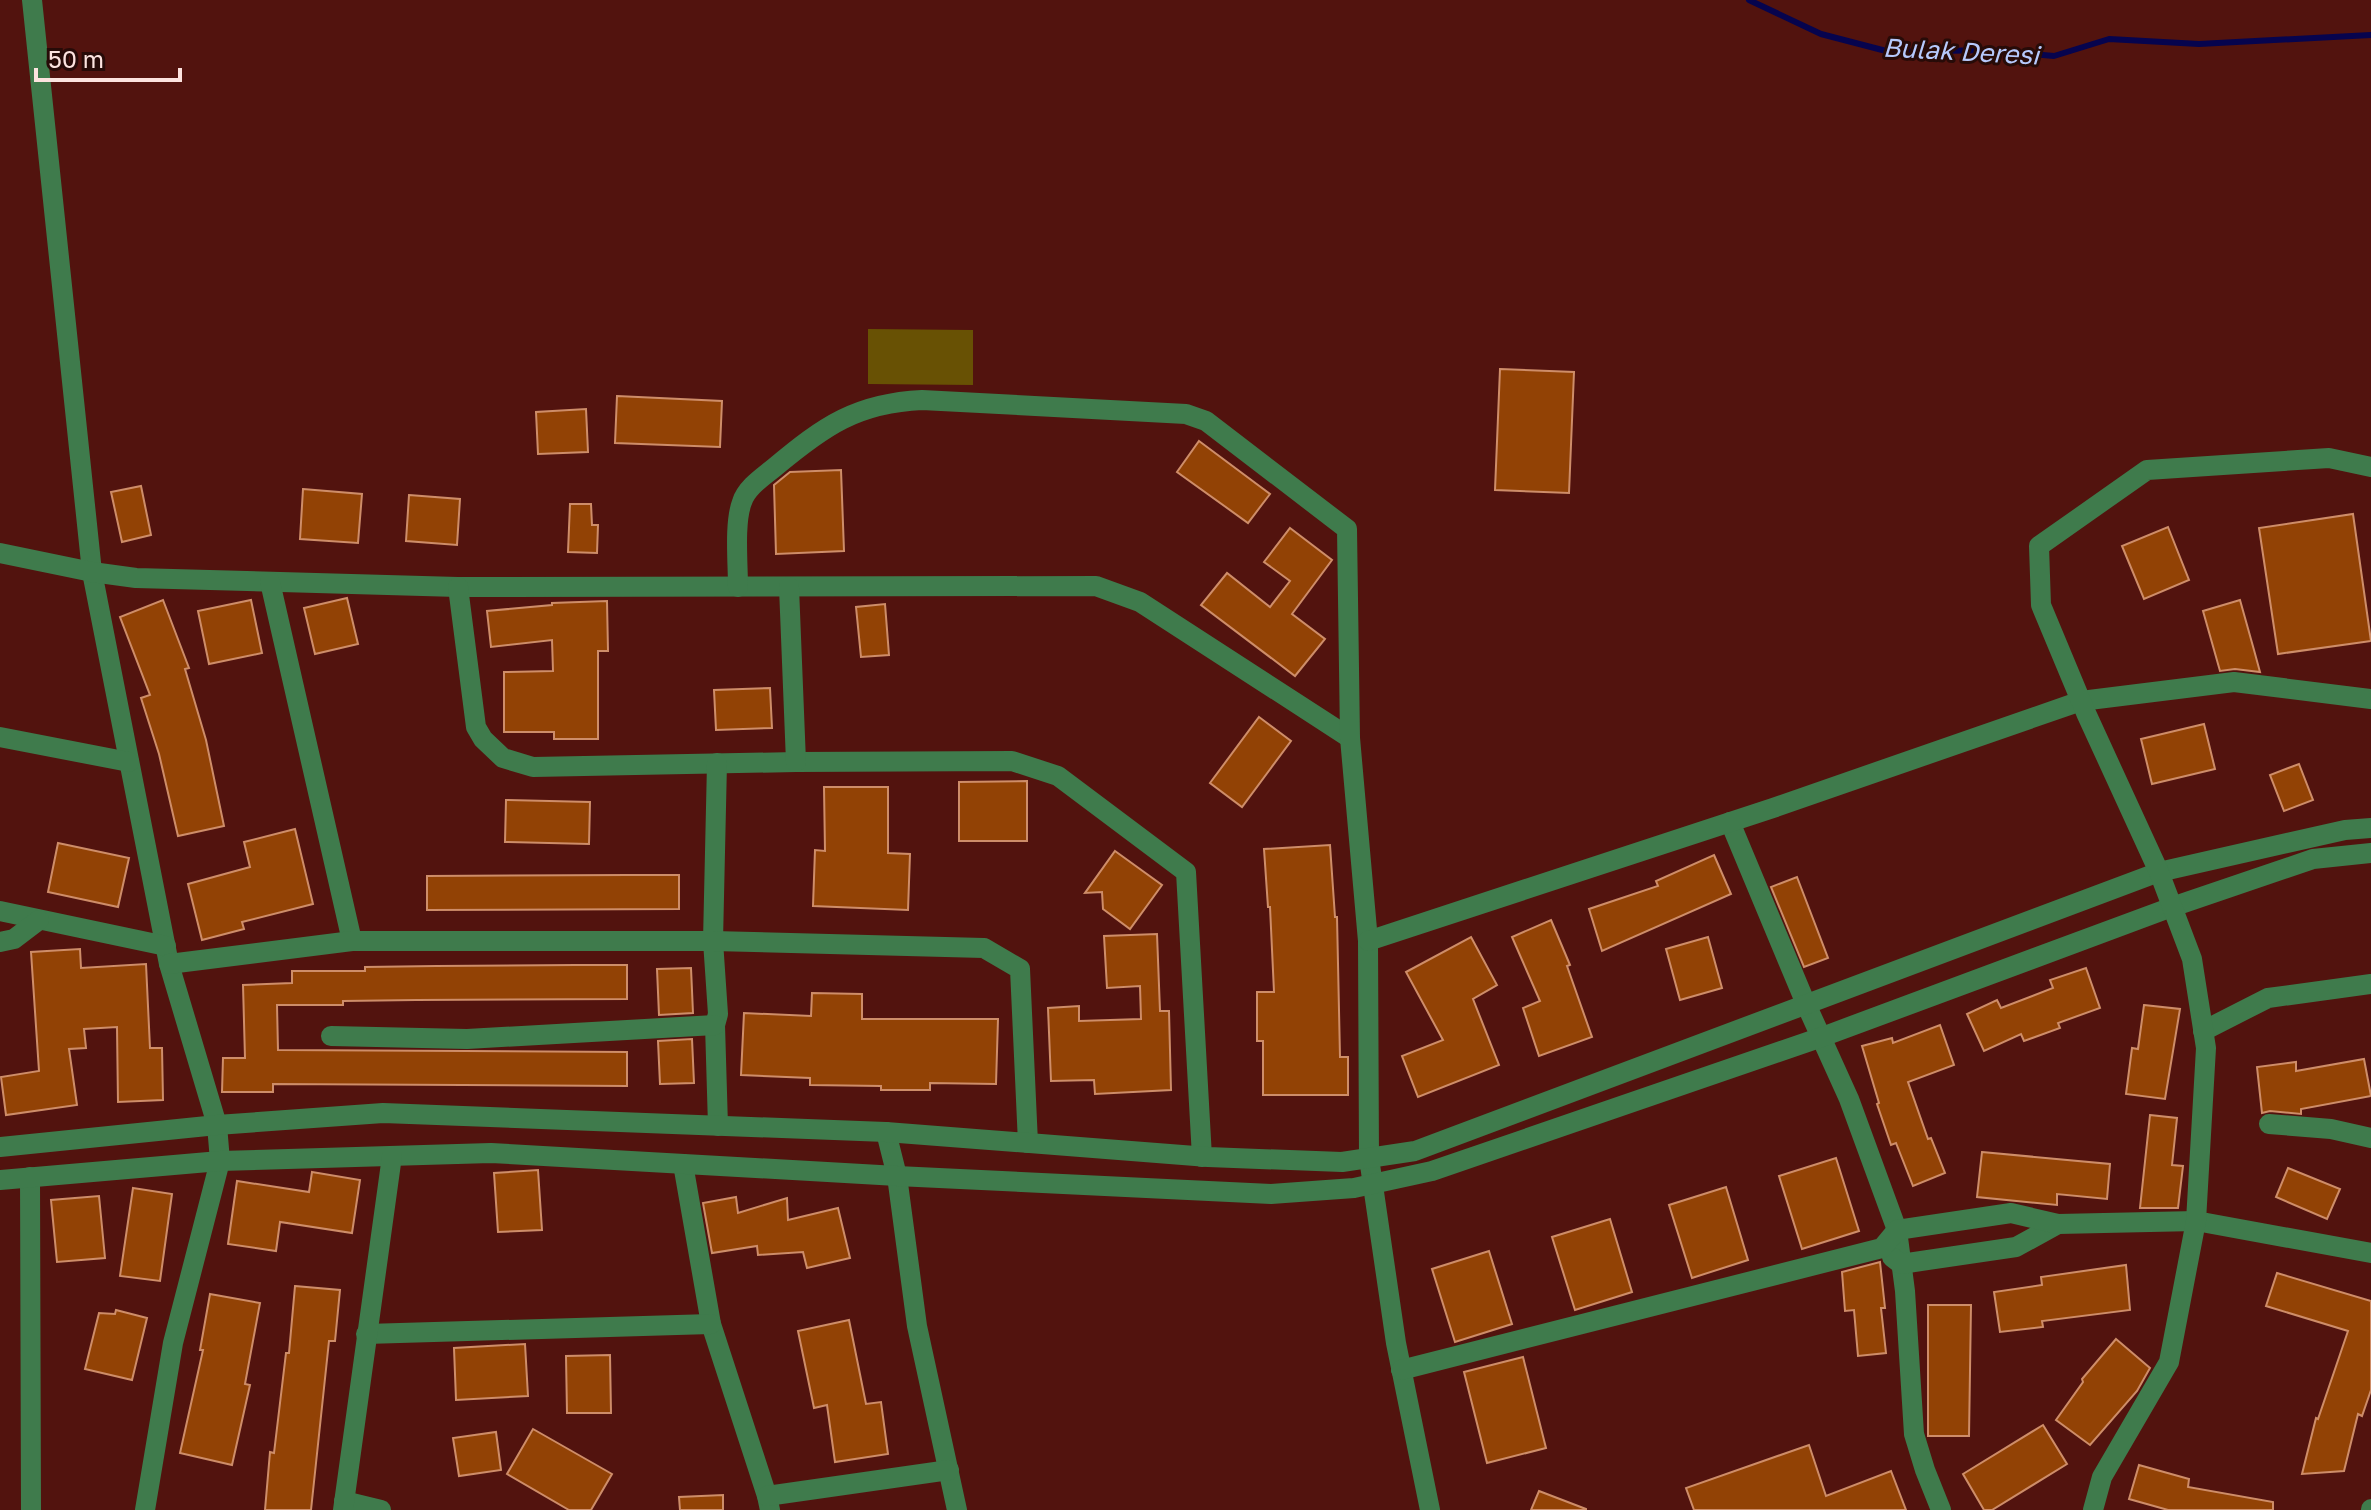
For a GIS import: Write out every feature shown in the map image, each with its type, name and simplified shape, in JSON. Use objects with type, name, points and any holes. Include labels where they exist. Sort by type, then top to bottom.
[{"type":"street","points":[[32,0],[92,572],[167,955],[217,1125],[220,1161],[173,1343],[145,1510]]},
{"type":"street","points":[[738,587],[739,511],[749,489],[815,433],[846,416],[882,404],[922,400],[1186,414],[1206,421],[1347,529],[1350,738],[1368,941],[1369,1158],[1401,1370],[1430,1510]]},
{"type":"street","points":[[2093,1510],[2102,1477],[2169,1362],[2200,1188],[2206,1048],[2192,959],[2159,872],[2041,605],[2039,546],[2147,470],[2329,458],[2371,467]]},
{"type":"street","points":[[0,553],[136,578],[270,582],[458,587],[1081,585],[1111,590],[1140,602],[1350,738]]},
{"type":"street","points":[[270,582],[352,941]]},
{"type":"street","points":[[458,587],[476,727],[483,739],[503,758],[533,767],[997,759],[1027,764],[1058,776],[1186,872],[1202,1157]]},
{"type":"street","points":[[789,587],[796,762]]},
{"type":"street","points":[[1368,941],[1730,822],[2081,701],[2234,682],[2371,699]]},
{"type":"street","points":[[0,737],[129,762]]},
{"type":"street","points":[[717,763],[713,941],[718,1014],[715,1025],[718,1126]]},
{"type":"street","points":[[1730,822],[1849,1099],[1897,1230],[1914,1434],[1941,1510]]},
{"type":"street","points":[[0,1147],[217,1125],[383,1113],[886,1132],[1202,1157],[1342,1162],[1415,1151],[2159,872],[2345,830],[2371,828]]},
{"type":"street","points":[[0,1180],[220,1161],[491,1153],[1271,1194],[1354,1188],[1432,1171],[1822,1037],[2172,907],[2313,859],[2371,853]]},
{"type":"street","points":[[0,911],[167,955],[352,941],[713,941],[984,948],[1020,969],[1028,1143]]},
{"type":"street","points":[[0,942],[14,939],[39,920]]},
{"type":"street","points":[[2203,1031],[2268,998],[2371,984]]},
{"type":"street","points":[[331,1036],[467,1039],[715,1025]]},
{"type":"street","points":[[2269,1124],[2331,1129],[2371,1138]]},
{"type":"street","points":[[886,1132],[897,1176],[917,1326],[957,1510]]},
{"type":"street","points":[[381,1510],[343,1505],[392,1156]]},
{"type":"street","points":[[683,1164],[711,1324],[768,1503],[949,1470]]},
{"type":"street","points":[[30,1177],[31,1510]]},
{"type":"street","points":[[1401,1370],[1882,1248],[1897,1230],[2011,1213],[2058,1224],[2196,1221],[2371,1253]]},
{"type":"street","points":[[1882,1248],[1901,1264],[2016,1247],[2058,1224]]},
{"type":"street","points":[[366,1334],[711,1324]]},
{"type":"shaded area","points":[[868,329],[973,330],[973,385],[868,384]]},
{"type":"building","points":[[1500,369],[1574,372],[1569,493],[1495,490]]},
{"type":"building","points":[[617,396],[722,401],[720,447],[615,443]]},
{"type":"building","points":[[586,409],[588,452],[538,454],[536,412]]},
{"type":"building","points":[[1199,441],[1270,494],[1248,523],[1177,472]]},
{"type":"building","points":[[841,470],[844,551],[776,554],[774,485],[790,472]]},
{"type":"building","points":[[141,486],[151,535],[122,542],[111,492]]},
{"type":"building","points":[[303,489],[362,494],[358,543],[300,539]]},
{"type":"building","points":[[409,495],[460,499],[457,545],[406,541]]},
{"type":"building","points":[[570,504],[591,504],[592,525],[598,525],[597,553],[568,552]]},
{"type":"building","points":[[2353,514],[2371,641],[2278,654],[2259,528]]},
{"type":"building","points":[[2168,527],[2189,580],[2144,599],[2122,546]]},
{"type":"building","points":[[1290,528],[1332,560],[1292,614],[1325,639],[1295,676],[1201,605],[1227,573],[1270,607],[1290,581],[1264,562]]},
{"type":"building","points":[[347,598],[358,644],[315,654],[304,608]]},
{"type":"building","points":[[163,600],[189,668],[185,669],[206,740],[224,826],[178,836],[159,754],[141,698],[150,695],[120,617]]},
{"type":"building","points":[[251,600],[262,653],[209,664],[198,611]]},
{"type":"building","points":[[2240,600],[2260,672],[2220,671],[2203,611]]},
{"type":"building","points":[[607,601],[608,651],[598,651],[598,739],[554,739],[554,732],[504,732],[504,672],[553,671],[552,640],[491,647],[487,611],[552,603]]},
{"type":"building","points":[[885,604],[889,655],[861,657],[856,607]]},
{"type":"building","points":[[770,688],[772,728],[716,730],[714,690]]},
{"type":"building","points":[[1259,717],[1291,741],[1242,807],[1210,783]]},
{"type":"building","points":[[2204,724],[2215,769],[2152,784],[2141,739]]},
{"type":"building","points":[[2299,764],[2313,800],[2284,811],[2270,775]]},
{"type":"building","points":[[1027,781],[1027,841],[959,841],[959,782]]},
{"type":"building","points":[[824,787],[888,787],[888,853],[910,854],[908,910],[813,906],[815,850],[825,851]]},
{"type":"building","points":[[506,800],[590,802],[589,844],[505,842]]},
{"type":"building","points":[[295,829],[313,904],[242,922],[244,929],[202,940],[188,884],[250,867],[244,842]]},
{"type":"building","points":[[58,843],[129,858],[118,907],[48,892]]},
{"type":"building","points":[[1330,845],[1337,917],[1340,1057],[1348,1057],[1348,1095],[1263,1095],[1263,1041],[1257,1041],[1257,992],[1274,992],[1264,849]]},
{"type":"building","points":[[1115,851],[1162,885],[1130,929],[1103,909],[1102,892],[1085,893]]},
{"type":"building","points":[[1714,855],[1731,894],[1602,951],[1589,909],[1658,886],[1656,881]]},
{"type":"building","points":[[679,875],[679,909],[427,910],[427,876]]},
{"type":"building","points":[[1797,877],[1828,958],[1804,967],[1771,887]]},
{"type":"building","points":[[1551,920],[1570,965],[1567,966],[1592,1037],[1539,1056],[1523,1008],[1540,1001],[1512,937]]},
{"type":"building","points":[[1157,934],[1160,1011],[1169,1011],[1171,1090],[1095,1094],[1094,1080],[1051,1081],[1048,1008],[1079,1006],[1079,1021],[1141,1019],[1140,986],[1107,988],[1104,936]]},
{"type":"building","points":[[1471,937],[1497,985],[1473,999],[1499,1065],[1418,1097],[1402,1056],[1443,1040],[1406,972]]},
{"type":"building","points":[[1708,937],[1722,988],[1680,1000],[1666,949]]},
{"type":"building","points":[[80,949],[81,968],[146,964],[150,1048],[162,1048],[163,1100],[118,1102],[117,1027],[84,1029],[86,1048],[69,1049],[77,1105],[6,1115],[1,1077],[39,1071],[31,952]]},
{"type":"building","points":[[627,965],[627,999],[343,1001],[343,1005],[277,1005],[278,1050],[627,1052],[627,1086],[273,1084],[273,1092],[222,1092],[223,1058],[245,1058],[243,985],[292,983],[292,971],[365,971],[365,967]]},
{"type":"building","points":[[691,968],[693,1013],[659,1015],[657,969]]},
{"type":"building","points":[[2086,968],[2100,1008],[2058,1023],[2060,1028],[2024,1041],[2021,1034],[1984,1051],[1967,1014],[1997,1000],[2001,1008],[2053,988],[2050,980]]},
{"type":"building","points":[[812,993],[862,994],[862,1019],[998,1019],[996,1084],[930,1083],[930,1090],[881,1090],[881,1086],[810,1085],[810,1078],[741,1075],[744,1013],[811,1016]]},
{"type":"building","points":[[2144,1005],[2180,1009],[2165,1099],[2126,1094],[2132,1048],[2138,1049]]},
{"type":"building","points":[[1940,1025],[1954,1065],[1908,1082],[1928,1139],[1931,1138],[1945,1173],[1913,1186],[1896,1143],[1891,1145],[1862,1046],[1892,1038],[1893,1043]]},
{"type":"building","points":[[692,1039],[694,1083],[660,1084],[658,1041]]},
{"type":"building","points":[[2364,1059],[2371,1096],[2301,1109],[2301,1114],[2262,1113],[2257,1067],[2296,1062],[2296,1071]]},
{"type":"building","points":[[2150,1115],[2177,1118],[2172,1165],[2183,1166],[2178,1208],[2140,1208]]},
{"type":"building","points":[[1982,1152],[2110,1164],[2107,1199],[2057,1194],[2057,1205],[1977,1197]]},
{"type":"building","points":[[1836,1158],[1859,1231],[1802,1249],[1779,1176]]},
{"type":"building","points":[[2288,1168],[2340,1189],[2327,1219],[2276,1197]]},
{"type":"building","points":[[538,1170],[542,1230],[498,1232],[494,1173]]},
{"type":"building","points":[[312,1172],[360,1180],[352,1233],[280,1222],[276,1251],[228,1244],[237,1181],[309,1192]]},
{"type":"building","points":[[1726,1187],[1748,1260],[1692,1278],[1669,1205]]},
{"type":"building","points":[[133,1188],[172,1194],[160,1281],[120,1276]]},
{"type":"building","points":[[99,1196],[105,1258],[57,1262],[51,1200]]},
{"type":"building","points":[[736,1197],[738,1213],[787,1198],[788,1220],[838,1208],[850,1258],[807,1268],[803,1252],[758,1255],[757,1246],[712,1253],[703,1203]]},
{"type":"building","points":[[1610,1219],[1632,1292],[1575,1310],[1552,1237]]},
{"type":"building","points":[[1489,1251],[1512,1324],[1455,1342],[1432,1269]]},
{"type":"building","points":[[1880,1262],[1886,1353],[1858,1356],[1854,1310],[1845,1311],[1842,1272]]},
{"type":"building","points":[[2126,1265],[2130,1310],[2042,1321],[2043,1327],[2000,1332],[1994,1292],[2042,1285],[2041,1277]]},
{"type":"building","points":[[2277,1273],[2371,1301],[2371,1390],[2362,1416],[2358,1414],[2344,1471],[2302,1474],[2316,1418],[2348,1331],[2266,1306]]},
{"type":"building","points":[[295,1286],[340,1290],[335,1341],[329,1341],[311,1510],[265,1510],[270,1452],[274,1453],[286,1353],[289,1353]]},
{"type":"building","points":[[210,1294],[260,1303],[245,1384],[250,1385],[232,1465],[180,1453],[203,1350],[200,1350]]},
{"type":"building","points":[[1928,1305],[1971,1305],[1969,1436],[1928,1436]]},
{"type":"building","points":[[116,1310],[147,1318],[132,1380],[85,1369],[99,1313],[115,1314]]},
{"type":"building","points":[[849,1320],[866,1404],[881,1402],[888,1454],[835,1462],[827,1405],[814,1408],[798,1331]]},
{"type":"building","points":[[2116,1339],[2150,1368],[2137,1391],[2090,1445],[2056,1420],[2083,1382],[2082,1379]]},
{"type":"building","points":[[525,1344],[528,1396],[456,1400],[454,1348]]},
{"type":"building","points":[[610,1355],[611,1413],[567,1413],[566,1356]]},
{"type":"building","points":[[1523,1357],[1546,1448],[1487,1463],[1464,1372]]},
{"type":"building","points":[[2043,1425],[2067,1464],[1992,1510],[1984,1510],[1963,1474]]},
{"type":"building","points":[[533,1429],[612,1474],[591,1510],[569,1510],[507,1474]]},
{"type":"building","points":[[496,1432],[501,1470],[459,1476],[453,1438]]},
{"type":"building","points":[[1809,1445],[1826,1496],[1891,1471],[1906,1510],[1694,1510],[1686,1488]]},
{"type":"building","points":[[2139,1465],[2189,1479],[2188,1487],[2273,1502],[2273,1510],[2168,1510],[2129,1499]]},
{"type":"building","points":[[1539,1491],[1586,1509],[1586,1510],[1531,1510]]},
{"type":"building","points":[[723,1495],[723,1510],[680,1510],[679,1497]]},
{"type":"waterway","name":"Bulak Deresi","points":[[1749,0],[1821,34],[1890,52],[1989,50],[2054,56],[2109,39],[2199,44],[2371,35]]}]
